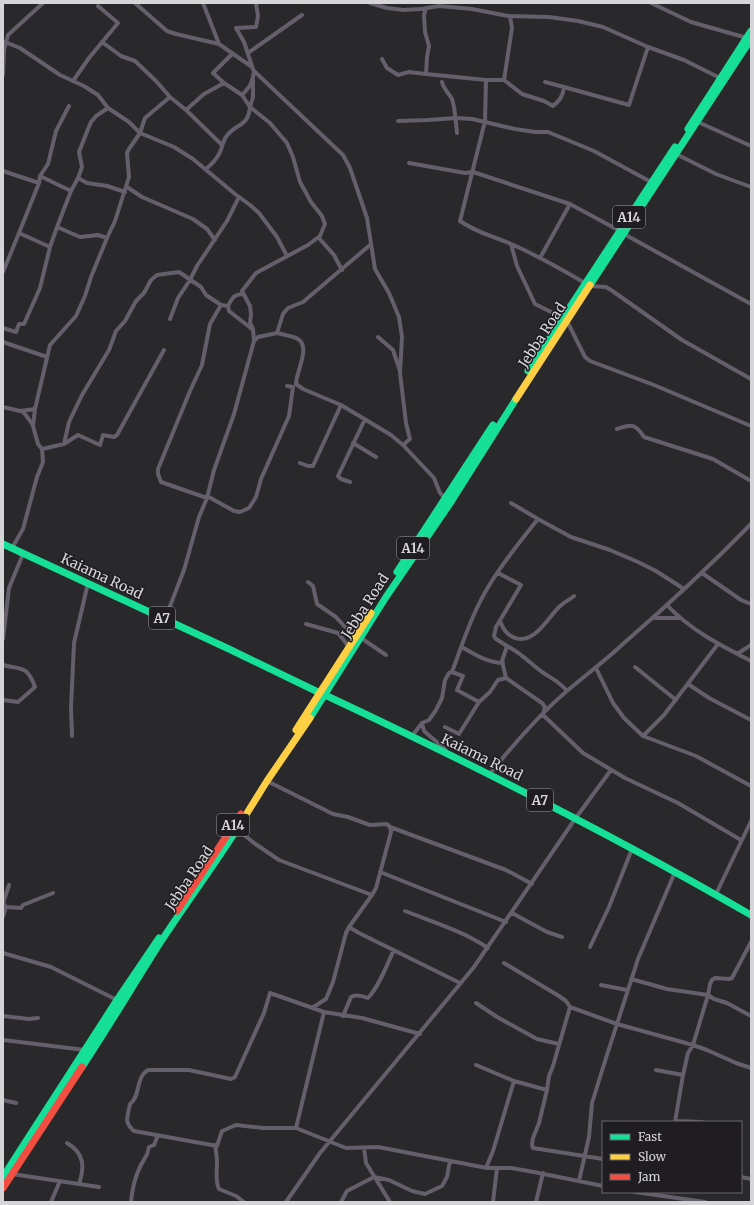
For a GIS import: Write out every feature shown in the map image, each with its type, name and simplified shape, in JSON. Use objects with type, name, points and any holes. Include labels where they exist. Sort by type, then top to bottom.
[{"type":"highway","name":"Jebba Road","points":[[3,1177],[145,957],[322,694],[349,647],[386,597],[451,502],[587,284],[698,122],[749,38],[751,31]]},
{"type":"highway","name":"Jebba Road","points":[[622,232],[651,182],[720,78],[749,38]]},
{"type":"highway","name":"Jebba Road","points":[[3,1188],[118,1012],[161,942],[237,829],[446,498],[565,319]]},
{"type":"highway","name":"Kaiama Road","points":[[3,544],[165,619],[489,774],[716,894],[751,915]]},
{"type":"street","points":[[3,75],[5,42],[8,34],[43,3]]},
{"type":"street","points":[[135,3],[167,31],[219,44],[253,69],[343,155],[350,168],[367,218],[370,245],[375,269],[389,293],[399,317],[402,337],[400,373],[406,423],[410,439],[403,445]]},
{"type":"street","points":[[203,3],[219,44]]},
{"type":"street","points":[[206,169],[220,154],[225,138],[246,121],[249,114],[254,97],[253,69],[244,42],[236,28],[256,27],[258,16],[256,3]]},
{"type":"street","points":[[370,3],[387,8],[403,10],[439,6],[472,9],[510,16],[548,17],[603,26],[648,47],[690,63],[720,78]]},
{"type":"street","points":[[652,3],[691,22],[749,38]]},
{"type":"street","points":[[73,81],[89,58],[118,23],[98,6]]},
{"type":"street","points":[[426,8],[424,15],[425,32],[430,46],[427,57],[426,74]]},
{"type":"street","points":[[248,53],[302,15]]},
{"type":"street","points":[[504,80],[512,28],[510,16]]},
{"type":"street","points":[[3,32],[8,34]]},
{"type":"street","points":[[5,42],[20,48],[60,75],[84,86],[98,95],[108,108],[128,122],[140,133],[174,147],[206,169],[250,205],[268,225],[287,256]]},
{"type":"street","points":[[102,42],[121,56],[135,61],[170,97],[186,110],[222,145]]},
{"type":"street","points":[[545,82],[629,104],[648,47]]},
{"type":"street","points":[[165,619],[184,570],[214,470],[234,414],[254,341],[253,329],[250,323],[250,306],[242,291],[256,273],[318,238],[325,224],[322,216],[311,202],[300,182],[293,157],[287,143],[270,124],[250,107],[242,95],[224,83],[213,73],[232,54]]},
{"type":"street","points":[[382,59],[387,68],[398,75],[409,72],[486,80],[504,80],[522,94],[544,101],[552,106],[558,102],[563,95],[564,87]]},
{"type":"street","points":[[242,95],[253,80]]},
{"type":"street","points":[[486,80],[485,121],[460,221],[472,230],[511,244],[587,284],[606,287],[682,340],[751,379]]},
{"type":"street","points":[[442,82],[452,100],[456,118],[457,133]]},
{"type":"street","points":[[186,110],[204,94],[224,83]]},
{"type":"street","points":[[33,426],[35,409],[50,345],[76,316],[85,296],[90,277],[115,222],[129,177],[127,153],[140,133],[145,118],[170,97]]},
{"type":"street","points":[[3,272],[39,182],[40,176],[48,164],[56,131],[69,106]]},
{"type":"street","points":[[3,328],[16,332],[19,324],[24,324],[40,288],[50,247],[57,227],[82,167],[79,152],[88,128],[96,116],[108,108]]},
{"type":"street","points":[[398,121],[472,118],[515,129],[548,132],[594,151],[651,182]]},
{"type":"street","points":[[698,122],[751,146]]},
{"type":"street","points":[[676,154],[716,174],[751,188]]},
{"type":"street","points":[[408,163],[465,173],[473,172],[570,204],[750,302]]},
{"type":"street","points":[[3,171],[39,182]]},
{"type":"street","points":[[40,176],[71,191]]},
{"type":"street","points":[[78,178],[87,183],[126,190],[193,219],[207,229],[215,240]]},
{"type":"street","points":[[170,319],[178,298],[227,221],[240,197]]},
{"type":"street","points":[[540,258],[570,204]]},
{"type":"street","points":[[57,227],[80,236],[98,235],[107,238]]},
{"type":"street","points":[[19,233],[50,247]]},
{"type":"street","points":[[318,238],[334,255],[342,270]]},
{"type":"street","points":[[511,244],[517,266],[535,304],[565,319],[585,357],[590,361],[654,385],[751,426]]},
{"type":"street","points":[[277,333],[283,314],[288,308],[294,307],[303,302],[370,245]]},
{"type":"street","points":[[64,444],[69,422],[82,396],[109,350],[116,331],[125,321],[136,301],[144,293],[151,280],[157,275],[179,272],[202,287],[206,295],[221,305],[228,306]]},
{"type":"street","points":[[228,306],[233,296],[244,294]]},
{"type":"street","points":[[221,305],[210,324],[202,365],[158,469],[161,482],[207,497],[234,511],[240,512],[249,508],[256,497],[261,479],[290,416],[293,387],[288,386]]},
{"type":"street","points":[[228,306],[230,311],[253,329]]},
{"type":"street","points":[[254,341],[258,337],[277,333],[298,339],[303,344],[304,350],[296,384],[303,389],[341,405],[391,435],[403,445],[434,478],[440,493],[446,498]]},
{"type":"street","points":[[378,337],[393,350],[400,373]]},
{"type":"street","points":[[3,342],[47,357]]},
{"type":"street","points":[[42,450],[64,444],[78,435],[100,445],[103,435],[114,437],[117,435],[164,350]]},
{"type":"street","points":[[395,356],[401,350]]},
{"type":"street","points":[[300,463],[313,466],[341,405]]},
{"type":"street","points":[[3,406],[25,414],[33,426],[38,444],[42,450],[43,462],[37,477],[23,529],[12,548]]},
{"type":"street","points":[[20,411],[35,409]]},
{"type":"street","points":[[350,482],[341,479],[338,476],[365,419]]},
{"type":"street","points":[[617,429],[631,425],[637,427],[644,437],[713,459],[751,481]]},
{"type":"street","points":[[353,443],[376,457]]},
{"type":"street","points":[[511,504],[572,537],[610,550],[638,562],[656,571],[684,589]]},
{"type":"street","points":[[412,736],[436,710],[442,698],[445,680],[449,673],[452,672],[471,622],[490,584],[525,534],[538,519]]},
{"type":"street","points":[[489,774],[567,691],[596,668],[667,605],[702,573],[751,524]]},
{"type":"street","points":[[3,639],[9,588],[23,554]]},
{"type":"street","points":[[702,573],[741,600],[751,604]]},
{"type":"street","points":[[498,574],[521,585],[496,627],[494,636],[496,639],[519,653],[561,684],[567,691]]},
{"type":"street","points":[[308,582],[313,586],[317,604],[336,617],[345,627],[359,635],[386,655]]},
{"type":"street","points":[[72,736],[71,708],[74,643],[88,583]]},
{"type":"street","points":[[500,621],[506,634],[511,637],[516,639],[530,636],[538,631],[560,606],[574,596]]},
{"type":"street","points":[[667,605],[679,618],[718,644],[751,662]]},
{"type":"street","points":[[652,618],[679,618]]},
{"type":"street","points":[[306,624],[338,633],[349,647]]},
{"type":"street","points":[[643,736],[664,715],[718,644]]},
{"type":"street","points":[[737,654],[751,645]]},
{"type":"street","points":[[506,646],[503,663],[506,678],[542,703],[545,707],[543,715]]},
{"type":"street","points":[[462,647],[480,657],[498,663],[503,663]]},
{"type":"street","points":[[3,665],[24,669],[32,678],[35,686],[18,702],[3,700]]},
{"type":"street","points":[[635,667],[676,700]]},
{"type":"street","points":[[596,668],[613,703],[624,718],[643,736],[696,756],[751,786]]},
{"type":"street","points":[[452,672],[464,676],[457,690],[478,702]]},
{"type":"street","points":[[445,728],[459,734],[478,702],[490,692],[498,680],[506,678]]},
{"type":"street","points":[[688,684],[709,698],[751,720]]},
{"type":"street","points":[[543,715],[583,753],[625,778],[678,803],[741,840]]},
{"type":"street","points":[[422,724],[424,731],[445,749],[447,754]]},
{"type":"street","points":[[286,1202],[330,1141],[474,967],[611,770]]},
{"type":"street","points":[[267,781],[333,814],[348,817],[370,825],[386,824],[390,827],[506,870],[532,884]]},
{"type":"street","points":[[716,894],[751,821]]},
{"type":"street","points":[[312,1008],[326,999],[333,982],[346,933],[372,895],[391,832],[390,827]]},
{"type":"street","points":[[237,829],[254,844],[279,860],[372,895]]},
{"type":"street","points":[[590,947],[609,907],[632,849]]},
{"type":"street","points":[[380,872],[506,922]]},
{"type":"street","points":[[579,1181],[589,1137],[592,1103],[627,990],[638,959],[675,872]]},
{"type":"street","points":[[3,917],[6,907],[3,903],[8,886]]},
{"type":"street","points":[[6,907],[21,908],[23,904],[53,892]]},
{"type":"street","points":[[405,911],[447,927],[478,941],[488,948]]},
{"type":"street","points":[[512,913],[540,929],[562,937]]},
{"type":"street","points":[[349,927],[460,983]]},
{"type":"street","points":[[676,1121],[688,1053],[693,1045],[712,980],[715,978],[728,979],[734,975],[751,942]]},
{"type":"street","points":[[343,1016],[351,997],[362,996],[368,998],[371,995],[394,950]]},
{"type":"street","points":[[3,953],[51,967],[117,1000]]},
{"type":"street","points":[[504,963],[559,996],[566,1001],[570,1007],[617,1024],[693,1045],[751,1068]]},
{"type":"street","points":[[631,979],[667,989],[708,995],[751,1016]]},
{"type":"street","points":[[601,985],[627,990]]},
{"type":"street","points":[[420,1034],[362,1018],[324,1012],[270,993],[264,1013],[235,1077],[231,1079],[189,1070],[150,1070],[144,1072],[139,1081],[134,1100],[130,1104],[127,1121],[128,1126],[134,1131],[218,1146],[222,1131],[236,1125],[263,1128],[296,1128],[346,1148],[378,1147],[486,1168],[511,1168],[543,1173],[602,1186]]},
{"type":"street","points":[[476,1003],[497,1017],[537,1039],[559,1044]]},
{"type":"street","points":[[570,1007],[549,1076],[539,1123],[532,1144],[533,1148],[602,1159]]},
{"type":"street","points":[[296,1128],[324,1012]]},
{"type":"street","points":[[3,1016],[29,1019],[38,1018]]},
{"type":"street","points":[[3,1040],[85,1050]]},
{"type":"street","points":[[476,1065],[514,1081],[547,1090]]},
{"type":"street","points":[[656,1070],[683,1075]]},
{"type":"street","points":[[486,1168],[493,1151],[514,1081]]},
{"type":"street","points":[[3,1100],[16,1103]]},
{"type":"street","points":[[131,1202],[133,1187],[140,1166],[147,1158],[149,1147],[154,1145],[158,1135]]},
{"type":"street","points":[[67,1143],[74,1148],[83,1165],[80,1184]]},
{"type":"street","points":[[215,1145],[217,1163],[216,1182],[219,1189],[236,1196],[244,1202]]},
{"type":"street","points":[[364,1148],[366,1163],[390,1202]]},
{"type":"street","points":[[342,1202],[347,1191],[374,1177],[389,1180],[412,1191],[425,1194],[442,1186],[447,1177],[450,1161]]},
{"type":"street","points":[[493,1202],[497,1168]]},
{"type":"street","points":[[536,1202],[543,1173]]},
{"type":"street","points":[[12,1174],[99,1187]]},
{"type":"street","points":[[51,1202],[60,1181]]},
{"type":"street","points":[[642,1193],[705,1202]]},
{"type":"traffic: fast","points":[[688,129],[751,31]]},
{"type":"traffic: fast","points":[[590,285],[751,39]]},
{"type":"traffic: fast","points":[[528,371],[675,147]]},
{"type":"traffic: fast","points":[[310,718],[386,597],[451,502],[516,399]]},
{"type":"traffic: fast","points":[[397,572],[493,425]]},
{"type":"traffic: fast","points":[[3,544],[320,693]]},
{"type":"traffic: fast","points":[[325,695],[541,800],[647,856],[751,915]]},
{"type":"traffic: fast","points":[[82,1067],[160,943],[239,826]]},
{"type":"traffic: fast","points":[[3,1177],[117,1000],[159,938]]},
{"type":"traffic: slow","points":[[516,399],[590,285]]},
{"type":"traffic: slow","points":[[296,730],[371,613]]},
{"type":"traffic: slow","points":[[239,826],[267,781],[310,718]]},
{"type":"traffic: jam","points":[[177,911],[241,814]]},
{"type":"traffic: jam","points":[[3,1188],[82,1067]]}]
